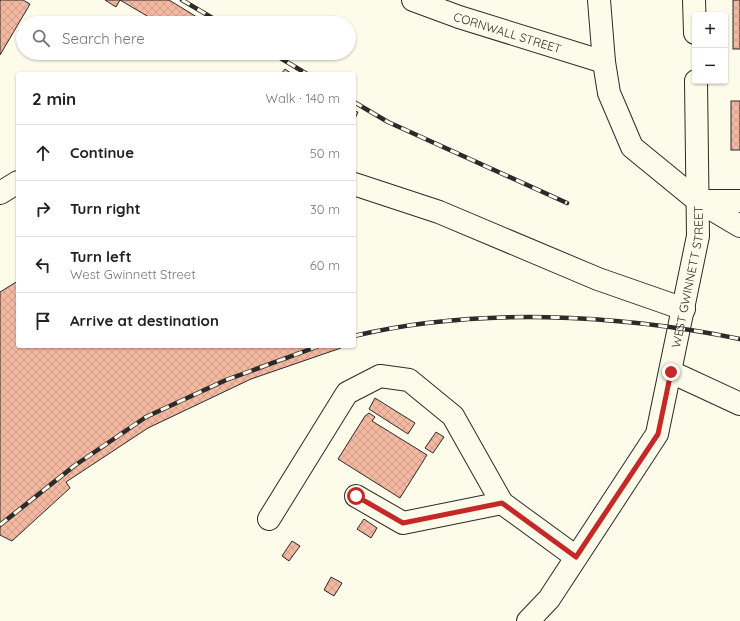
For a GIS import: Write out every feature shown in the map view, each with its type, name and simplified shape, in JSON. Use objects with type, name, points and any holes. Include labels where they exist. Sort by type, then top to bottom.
[{"type":"main road","name":"CORNWALL STREET","points":[[413,0],[458,17],[604,62]]},
{"type":"main road","points":[[599,0],[604,62],[609,93],[632,147],[698,201],[740,226]]},
{"type":"main road","points":[[694,0],[694,12]]},
{"type":"main road","name":"WEST GWINNETT STREET","points":[[528,621],[549,598],[658,434],[698,236],[696,84]]},
{"type":"main road","points":[[0,193],[16,183]]},
{"type":"main road","points":[[356,185],[439,212],[591,276],[684,309]]},
{"type":"main road","points":[[698,201],[740,201]]},
{"type":"main road","points":[[671,372],[740,404]]},
{"type":"main road","points":[[269,519],[347,393],[380,376],[409,380],[452,416],[502,503],[576,557]]},
{"type":"main road","points":[[356,496],[403,523],[502,503]]},
{"type":"building","points":[[0,0],[23,0],[30,4],[23,16],[16,16],[16,28],[0,55]]},
{"type":"building","points":[[105,0],[120,0],[116,7]]},
{"type":"building","points":[[120,0],[169,0],[195,16],[147,16]]},
{"type":"building","points":[[733,0],[740,0],[740,49],[733,49]]},
{"type":"building","points":[[731,101],[740,101],[740,150],[731,150]]},
{"type":"building","points":[[16,282],[16,348],[341,348],[251,379],[148,428],[66,482],[70,488],[12,541],[0,535],[0,292]]},
{"type":"building","points":[[375,398],[415,423],[408,434],[369,409]]},
{"type":"building","points":[[369,413],[375,417],[372,421],[427,455],[400,498],[338,459],[365,416]]},
{"type":"building","points":[[436,432],[444,437],[433,453],[425,448]]},
{"type":"building","points":[[364,519],[377,528],[371,538],[357,529]]},
{"type":"building","points":[[292,541],[300,546],[289,561],[282,556]]},
{"type":"building","points":[[331,577],[342,583],[334,596],[324,590]]},
{"type":"railway","points":[[182,0],[209,16]]},
{"type":"railway","points":[[284,60],[304,72]]},
{"type":"railway","points":[[356,103],[388,122],[567,203]]},
{"type":"railway","points":[[356,336],[401,327],[449,321],[547,317],[596,319],[645,324],[740,339]]},
{"type":"railway","points":[[0,525],[74,466],[146,417],[226,380],[314,348]]},
{"type":"route","points":[[356,496],[403,523],[502,503],[576,557],[658,434],[671,372]]}]
